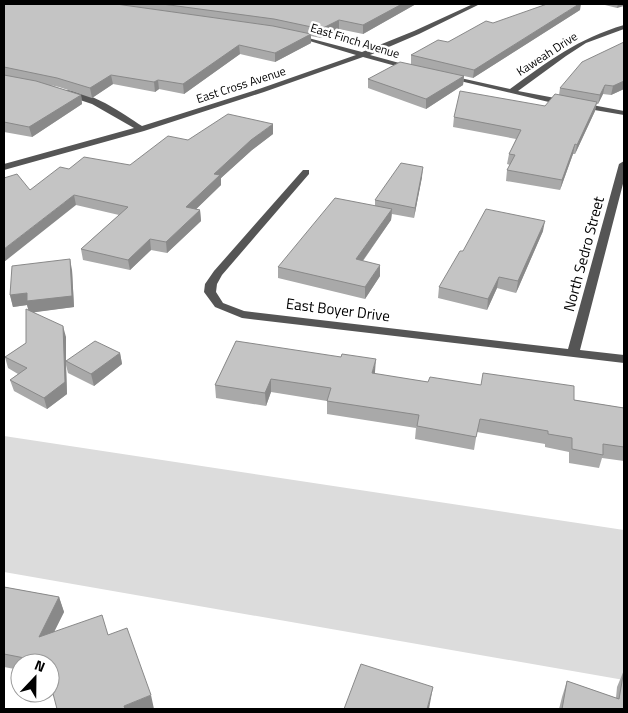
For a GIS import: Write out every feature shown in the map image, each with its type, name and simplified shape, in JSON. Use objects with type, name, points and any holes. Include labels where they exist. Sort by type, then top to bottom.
[{"type":"street","name":"East Cross Avenue","points":[[4,167],[62,153],[334,67],[414,35],[476,4]]},
{"type":"street","name":"Kaweah Drive","points":[[512,92],[563,54],[584,42],[624,28]]},
{"type":"street","name":"East Finch Avenue","points":[[288,34],[316,40],[364,56],[421,71]]},
{"type":"street","points":[[438,75],[512,92],[624,113]]},
{"type":"street","points":[[57,90],[101,104],[141,129]]},
{"type":"street","name":"North Sedro Street","points":[[573,353],[624,164]]},
{"type":"street","name":"East Boyer Drive","points":[[306,172],[218,273],[211,284],[210,292],[219,305],[242,314],[624,359]]},
{"type":"shaded area","points":[[4,436],[624,530],[624,680],[4,572]]},
{"type":"building","points":[[4,4],[116,4],[273,26],[311,34],[275,53],[239,45],[183,84],[158,80],[154,82],[111,75],[90,88],[57,78],[4,67]]},
{"type":"building","points":[[162,4],[402,4],[363,25],[339,20],[321,29],[274,19]]},
{"type":"building","points":[[547,4],[579,4],[474,70],[411,55],[438,40],[448,42],[486,21],[493,23]]},
{"type":"building","points":[[624,42],[624,81],[613,86],[605,85],[600,95],[560,88],[582,62]]},
{"type":"building","points":[[400,62],[464,76],[426,99],[368,79]]},
{"type":"building","points":[[4,75],[36,81],[81,95],[29,127],[4,122]]},
{"type":"building","points":[[460,91],[545,106],[555,94],[597,102],[577,145],[575,144],[562,180],[507,170],[515,155],[509,154],[521,130],[454,117]]},
{"type":"building","points":[[228,114],[273,124],[251,140],[214,174],[220,175],[186,207],[200,210],[166,242],[150,239],[128,260],[81,249],[128,207],[74,195],[4,249],[4,178],[17,174],[30,190],[60,167],[69,169],[84,157],[130,165],[168,136],[188,140]]},
{"type":"building","points":[[401,163],[423,167],[415,208],[375,200]]},
{"type":"building","points":[[335,198],[392,209],[356,259],[380,265],[365,287],[278,267]]},
{"type":"building","points":[[486,209],[545,221],[518,281],[499,277],[488,299],[439,287],[460,251],[463,251]]},
{"type":"building","points":[[70,259],[72,296],[27,301],[27,293],[10,295],[12,266]]},
{"type":"building","points":[[26,309],[63,326],[65,382],[44,398],[10,380],[27,368],[5,357],[26,343]]},
{"type":"building","points":[[95,341],[120,353],[91,374],[66,361]]},
{"type":"building","points":[[236,341],[341,357],[342,354],[376,359],[372,373],[428,382],[430,377],[481,385],[483,373],[574,386],[574,400],[624,408],[624,447],[603,444],[603,455],[572,449],[572,438],[548,434],[548,431],[480,419],[476,437],[417,426],[419,415],[327,401],[331,388],[271,379],[265,393],[215,385]]},
{"type":"building","points":[[4,587],[59,597],[39,637],[102,615],[108,635],[127,628],[151,695],[124,706],[125,709],[57,709],[55,703],[60,703],[60,653],[4,654]]},
{"type":"building","points":[[361,664],[433,687],[427,709],[344,709]]},
{"type":"building","points":[[624,670],[624,709],[562,709],[567,681],[619,699]]}]
